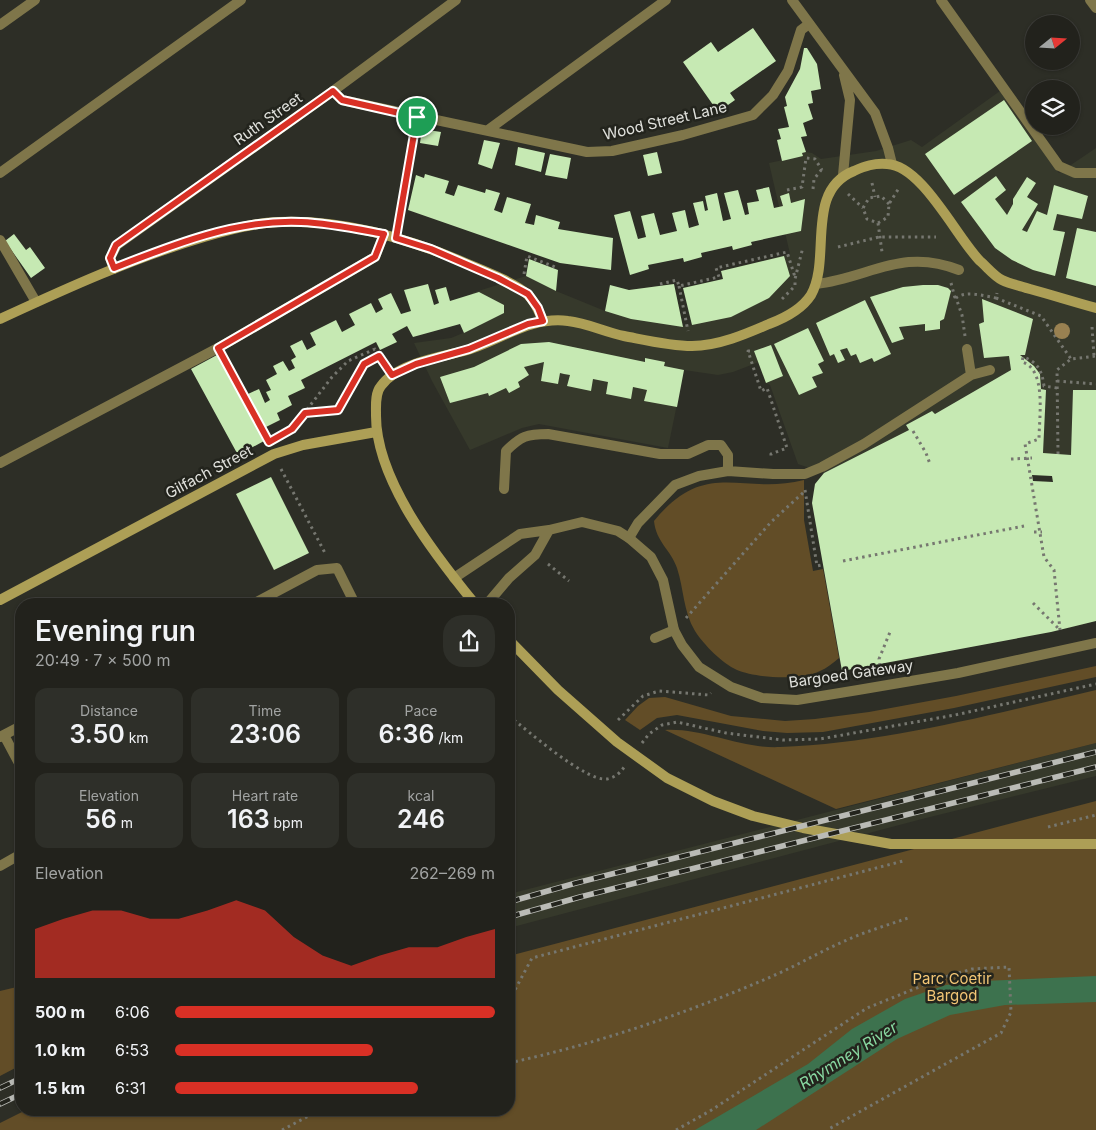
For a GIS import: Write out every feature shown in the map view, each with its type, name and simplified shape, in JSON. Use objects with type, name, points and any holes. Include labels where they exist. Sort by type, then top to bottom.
[{"type":"street","points":[[0,25],[35,0]]},
{"type":"street","points":[[0,173],[241,0]]},
{"type":"street","name":"Ruth Street","points":[[114,268],[110,258],[116,245],[333,91],[456,0]]},
{"type":"street","points":[[488,130],[666,0]]},
{"type":"street","points":[[792,0],[875,113],[892,164]]},
{"type":"street","points":[[941,0],[1059,166],[1075,173],[1096,174]]},
{"type":"street","points":[[1090,0],[1096,8]]},
{"type":"street","name":"Wood Street Lane","points":[[333,91],[342,100],[417,117],[488,130],[587,152],[612,151],[683,135],[753,115],[773,95],[788,72],[801,30],[808,24]]},
{"type":"street","points":[[842,70],[850,100],[843,175]]},
{"type":"street","points":[[470,598],[420,531],[387,470],[376,432],[376,399],[380,387],[392,375],[416,364],[469,349],[528,324],[543,321],[568,321],[623,336],[691,346],[712,344],[777,322],[798,309],[810,297],[816,284],[822,220],[828,195],[843,175],[870,164],[892,164],[910,175],[929,192],[978,259],[1001,280],[1096,308]]},
{"type":"street","points":[[0,319],[114,268],[163,249],[224,231],[275,222],[328,224],[384,234],[431,249],[498,278],[528,294],[538,308],[543,321]]},
{"type":"street","points":[[0,463],[218,348],[375,257],[384,234]]},
{"type":"street","points":[[0,240],[36,302]]},
{"type":"street","points":[[816,284],[836,282],[884,265],[914,261],[959,270]]},
{"type":"street","points":[[967,349],[971,375]]},
{"type":"street","points":[[629,538],[638,523],[675,485],[699,476],[728,470],[773,474],[805,474],[864,444],[971,375],[990,370]]},
{"type":"street","name":"Gilfach Street","points":[[0,600],[274,454],[303,445],[376,432]]},
{"type":"street","points":[[504,489],[506,451],[519,438],[537,434],[548,434],[660,454],[688,454],[708,445],[721,445],[728,455],[728,470]]},
{"type":"street","name":"Bargoed Gateway","points":[[454,578],[520,534],[549,530],[582,522],[607,527],[629,538],[651,557],[663,580],[674,630],[682,645],[699,667],[731,688],[762,698],[797,700],[958,673],[1096,643]]},
{"type":"street","points":[[492,598],[509,578],[538,550],[549,530]]},
{"type":"street","points":[[264,598],[317,570],[337,568],[352,598]]},
{"type":"street","points":[[655,638],[674,630]]},
{"type":"street","points":[[515,646],[558,690],[617,742],[667,778],[713,801],[753,816],[803,828],[891,844],[1096,844]]},
{"type":"street","points":[[15,729],[2,736],[15,757]]},
{"type":"street","points":[[0,866],[15,857]]},
{"type":"path","points":[[396,238],[417,117]]},
{"type":"path","points":[[786,190],[802,186],[806,158],[815,159],[834,186]]},
{"type":"path","points":[[812,197],[814,179],[822,168]]},
{"type":"path","points":[[872,183],[875,197]]},
{"type":"path","points":[[878,223],[888,216],[889,204],[899,188]]},
{"type":"path","points":[[848,194],[863,208],[867,219],[878,223]]},
{"type":"path","points":[[863,208],[869,198],[881,196],[889,204]]},
{"type":"path","points":[[878,223],[884,265]]},
{"type":"path","points":[[838,246],[879,237],[936,237]]},
{"type":"path","points":[[778,302],[795,286],[804,242]]},
{"type":"path","points":[[679,286],[719,277],[716,268],[787,252],[795,279]]},
{"type":"path","points":[[517,288],[524,275],[527,256],[555,267]]},
{"type":"path","points":[[795,279],[816,284]]},
{"type":"path","points":[[660,284],[677,280],[691,346]]},
{"type":"path","points":[[951,282],[962,315],[967,349]]},
{"type":"path","points":[[996,298],[998,291]]},
{"type":"path","points":[[956,298],[959,295],[977,294],[996,298],[1041,316],[1071,359]]},
{"type":"path","points":[[1058,454],[1057,370],[1071,359],[1095,356],[1092,327]]},
{"type":"path","points":[[748,333],[752,350],[748,352],[762,391],[767,388],[787,448],[771,454],[773,474]]},
{"type":"path","points":[[218,348],[269,442],[276,438]]},
{"type":"path","points":[[284,434],[292,429],[332,377],[348,361],[375,349],[392,375]]},
{"type":"path","points":[[305,413],[338,410],[364,364],[379,356]]},
{"type":"path","points":[[1057,388],[1044,386],[1041,371],[1037,364],[1023,357],[1022,362],[1033,368],[1037,373],[1040,398],[1039,439],[1025,444],[1044,557],[1054,570],[1060,635]]},
{"type":"path","points":[[1057,381],[1096,384]]},
{"type":"path","points":[[910,426],[926,453],[930,464]]},
{"type":"path","points":[[1011,459],[1032,458]]},
{"type":"path","points":[[281,469],[327,556]]},
{"type":"path","points":[[805,474],[817,566],[822,565]]},
{"type":"path","points":[[674,630],[771,522],[806,491]]},
{"type":"path","points":[[1013,529],[843,561],[1024,526]]},
{"type":"path","points":[[1034,532],[1041,532]]},
{"type":"path","points":[[538,550],[550,565],[569,581]]},
{"type":"path","points":[[1033,603],[1060,630]]},
{"type":"path","points":[[880,663],[879,660],[890,632]]},
{"type":"path","points":[[618,720],[643,696],[660,691],[709,695],[722,682]]},
{"type":"path","points":[[639,748],[655,729],[662,725],[677,722],[726,733],[783,740],[820,739],[954,715],[1096,684]]},
{"type":"path","points":[[515,721],[568,762],[591,776],[606,779],[619,775],[629,761]]},
{"type":"path","points":[[1038,829],[1096,815]]},
{"type":"path","points":[[515,990],[532,958],[905,860]]},
{"type":"path","points":[[515,1062],[557,1052],[628,1031],[718,998],[777,974],[848,939],[908,918]]},
{"type":"path","points":[[676,1130],[710,1111],[867,1008],[939,979],[972,969],[1009,966],[1011,1012],[1001,1033],[826,1130]]},
{"type":"path","points":[[282,1130],[309,1116]]},
{"type":"shaded area","points":[[1000,91],[1025,126],[1025,135],[1032,135],[1059,173],[1096,148],[1096,621],[1069,628],[1066,555],[1033,481],[1053,482],[1052,476],[1032,475],[1043,453],[1046,390],[1041,389],[1040,374],[1020,355],[1009,357],[1011,370],[935,414],[932,411],[906,425],[909,430],[824,473],[798,464],[770,385],[766,383],[759,362],[733,372],[718,375],[684,370],[668,448],[539,424],[522,428],[470,450],[432,381],[414,343],[451,338],[480,326],[472,293],[526,276],[529,259],[558,270],[556,291],[605,311],[629,290],[674,284],[683,326],[692,325],[683,288],[723,279],[721,271],[790,254],[769,163],[802,156],[802,153],[806,152],[812,153],[821,159],[876,151],[911,140],[922,147]]},
{"type":"shaded area","points":[[1096,743],[1096,776],[922,819],[515,926],[515,892]]},
{"type":"green space","points":[[804,480],[804,520],[813,571],[823,569],[839,658],[823,670],[802,676],[778,677],[745,673],[731,667],[719,658],[708,648],[695,631],[688,616],[677,568],[658,535],[654,521],[673,502],[691,490],[708,484],[725,482],[782,484]]},
{"type":"green space","points":[[1096,666],[1096,677],[954,708],[823,732],[787,733],[763,731],[677,715],[657,718],[640,730],[625,720],[638,706],[649,698],[665,697],[731,716],[785,721],[815,719],[869,712],[956,696]]},
{"type":"green space","points":[[1096,690],[1096,743],[836,809],[665,730],[694,732],[765,747],[820,744],[900,734],[979,718]]},
{"type":"green space","name":"Parc Coetir Bargod","points":[[1096,801],[1096,1130],[0,1130],[0,1123],[15,1116],[515,1116],[515,954]]},
{"type":"green space","points":[[15,987],[15,1068],[0,1076],[0,991]]},
{"type":"water","name":"Rhymney River","points":[[1096,976],[1096,1002],[1005,1005],[950,1015],[897,1039],[756,1130],[695,1130],[808,1064],[852,1029],[905,999],[946,985],[984,981]]},
{"type":"building","points":[[753,28],[776,61],[730,93],[735,100],[718,112],[683,62],[711,42],[718,52]]},
{"type":"building","points":[[804,48],[807,48],[817,64],[821,89],[811,91],[813,103],[808,104],[813,119],[803,123],[807,136],[801,137],[806,152],[802,153],[803,156],[782,161],[777,140],[781,139],[778,129],[789,127],[784,107],[787,106],[785,97],[800,69]]},
{"type":"building","points":[[1004,100],[1025,131],[1025,135],[1028,135],[1032,141],[954,195],[925,154]]},
{"type":"building","points":[[422,129],[441,132],[438,146],[420,143]]},
{"type":"building","points":[[484,140],[500,143],[492,169],[478,164]]},
{"type":"building","points":[[518,147],[545,153],[541,172],[515,165]]},
{"type":"building","points":[[657,152],[662,173],[648,176],[643,155]]},
{"type":"building","points":[[550,154],[571,158],[567,179],[545,175]]},
{"type":"building","points":[[425,174],[449,181],[445,193],[454,196],[458,185],[485,193],[486,189],[500,193],[494,210],[502,213],[507,197],[531,204],[525,223],[534,225],[536,215],[560,222],[558,229],[613,238],[611,270],[560,263],[408,210],[416,175],[424,178]]},
{"type":"building","points":[[996,176],[1006,190],[995,199],[1007,215],[1013,204],[1013,199],[1027,177],[1036,183],[1027,197],[1038,204],[1022,230],[1027,232],[1037,211],[1047,215],[1054,185],[1088,196],[1082,219],[1057,214],[1053,230],[1065,232],[1055,276],[1033,270],[1012,260],[995,248],[961,202]]},
{"type":"building","points":[[769,187],[774,208],[783,206],[780,196],[789,193],[791,203],[805,199],[801,231],[751,242],[752,245],[733,250],[732,246],[701,253],[702,257],[684,262],[683,258],[648,265],[649,269],[630,275],[614,215],[630,211],[638,239],[646,237],[641,216],[654,213],[660,235],[677,231],[672,213],[685,210],[689,228],[699,225],[693,203],[703,201],[705,211],[708,210],[705,196],[717,193],[723,221],[731,219],[724,193],[738,190],[745,215],[749,214],[747,203],[759,201],[756,190]]},
{"type":"building","points":[[1077,228],[1096,232],[1096,286],[1066,278]]},
{"type":"building","points":[[14,234],[26,250],[30,247],[45,268],[31,278],[5,241]]},
{"type":"building","points":[[784,256],[790,276],[769,298],[731,317],[692,325],[683,288],[723,279],[721,271]]},
{"type":"building","points":[[529,259],[558,270],[556,291],[526,276]]},
{"type":"building","points":[[428,284],[434,305],[439,303],[435,290],[446,287],[450,301],[479,292],[504,305],[504,313],[464,333],[460,324],[413,337],[407,326],[392,334],[397,342],[380,350],[376,342],[301,380],[305,388],[288,396],[292,405],[277,413],[280,420],[264,428],[248,394],[259,389],[265,403],[270,400],[266,392],[271,390],[266,380],[277,374],[273,366],[283,361],[289,371],[295,368],[291,360],[296,357],[290,346],[302,340],[307,350],[316,345],[310,333],[336,320],[342,332],[355,325],[349,314],[371,303],[376,313],[383,309],[378,299],[391,293],[401,314],[411,311],[404,290]]},
{"type":"building","points":[[674,284],[683,327],[631,319],[605,311],[610,285],[629,290]]},
{"type":"building","points":[[938,285],[951,291],[944,319],[940,321],[940,329],[925,331],[925,324],[899,327],[904,339],[892,343],[870,297],[903,287]]},
{"type":"building","points":[[982,299],[1033,319],[1025,355],[1020,355],[1034,366],[1040,374],[1041,389],[1046,390],[1043,453],[1071,455],[1073,390],[1096,390],[1096,621],[1051,632],[842,671],[812,503],[815,484],[824,473],[909,430],[906,425],[932,411],[935,414],[1011,370],[1009,356],[984,358],[979,324],[984,322]],"holes":[[[1032,475],[1052,476],[1053,482],[1033,481]]]},
{"type":"building","points":[[865,300],[891,354],[874,362],[872,358],[860,363],[856,354],[851,356],[847,348],[840,350],[845,360],[838,363],[834,354],[830,356],[816,323]]},
{"type":"building","points":[[808,328],[824,361],[818,364],[823,373],[812,377],[817,387],[799,395],[774,344]]},
{"type":"building","points":[[549,342],[645,362],[645,358],[665,362],[664,366],[684,370],[677,407],[644,401],[647,390],[633,387],[631,399],[606,394],[608,382],[593,379],[591,391],[567,386],[570,375],[560,373],[558,384],[541,381],[544,362],[524,367],[529,375],[518,382],[520,387],[509,393],[506,388],[489,396],[488,393],[450,403],[440,377],[474,367],[521,344]]},
{"type":"building","points":[[771,345],[783,376],[766,383],[754,351]]},
{"type":"building","points":[[217,355],[264,441],[238,455],[191,369]]},
{"type":"building","points":[[271,477],[309,553],[274,570],[236,494]]},
{"type":"railway","points":[[515,900],[576,883],[1096,752]]},
{"type":"railway","points":[[515,915],[580,897],[1096,767]]},
{"type":"railway","points":[[0,1088],[15,1081]]},
{"type":"railway","points":[[0,1104],[15,1097]]},
{"type":"route","points":[[333,91],[342,100],[417,117],[396,238],[431,249],[498,278],[528,294],[538,308],[543,321],[528,324],[469,349],[416,364],[392,375],[379,356],[364,364],[338,410],[305,413],[292,429],[269,442],[218,348],[375,257],[384,234],[328,224],[275,222],[224,231],[163,249],[114,268],[110,258],[116,245],[333,91]]}]
